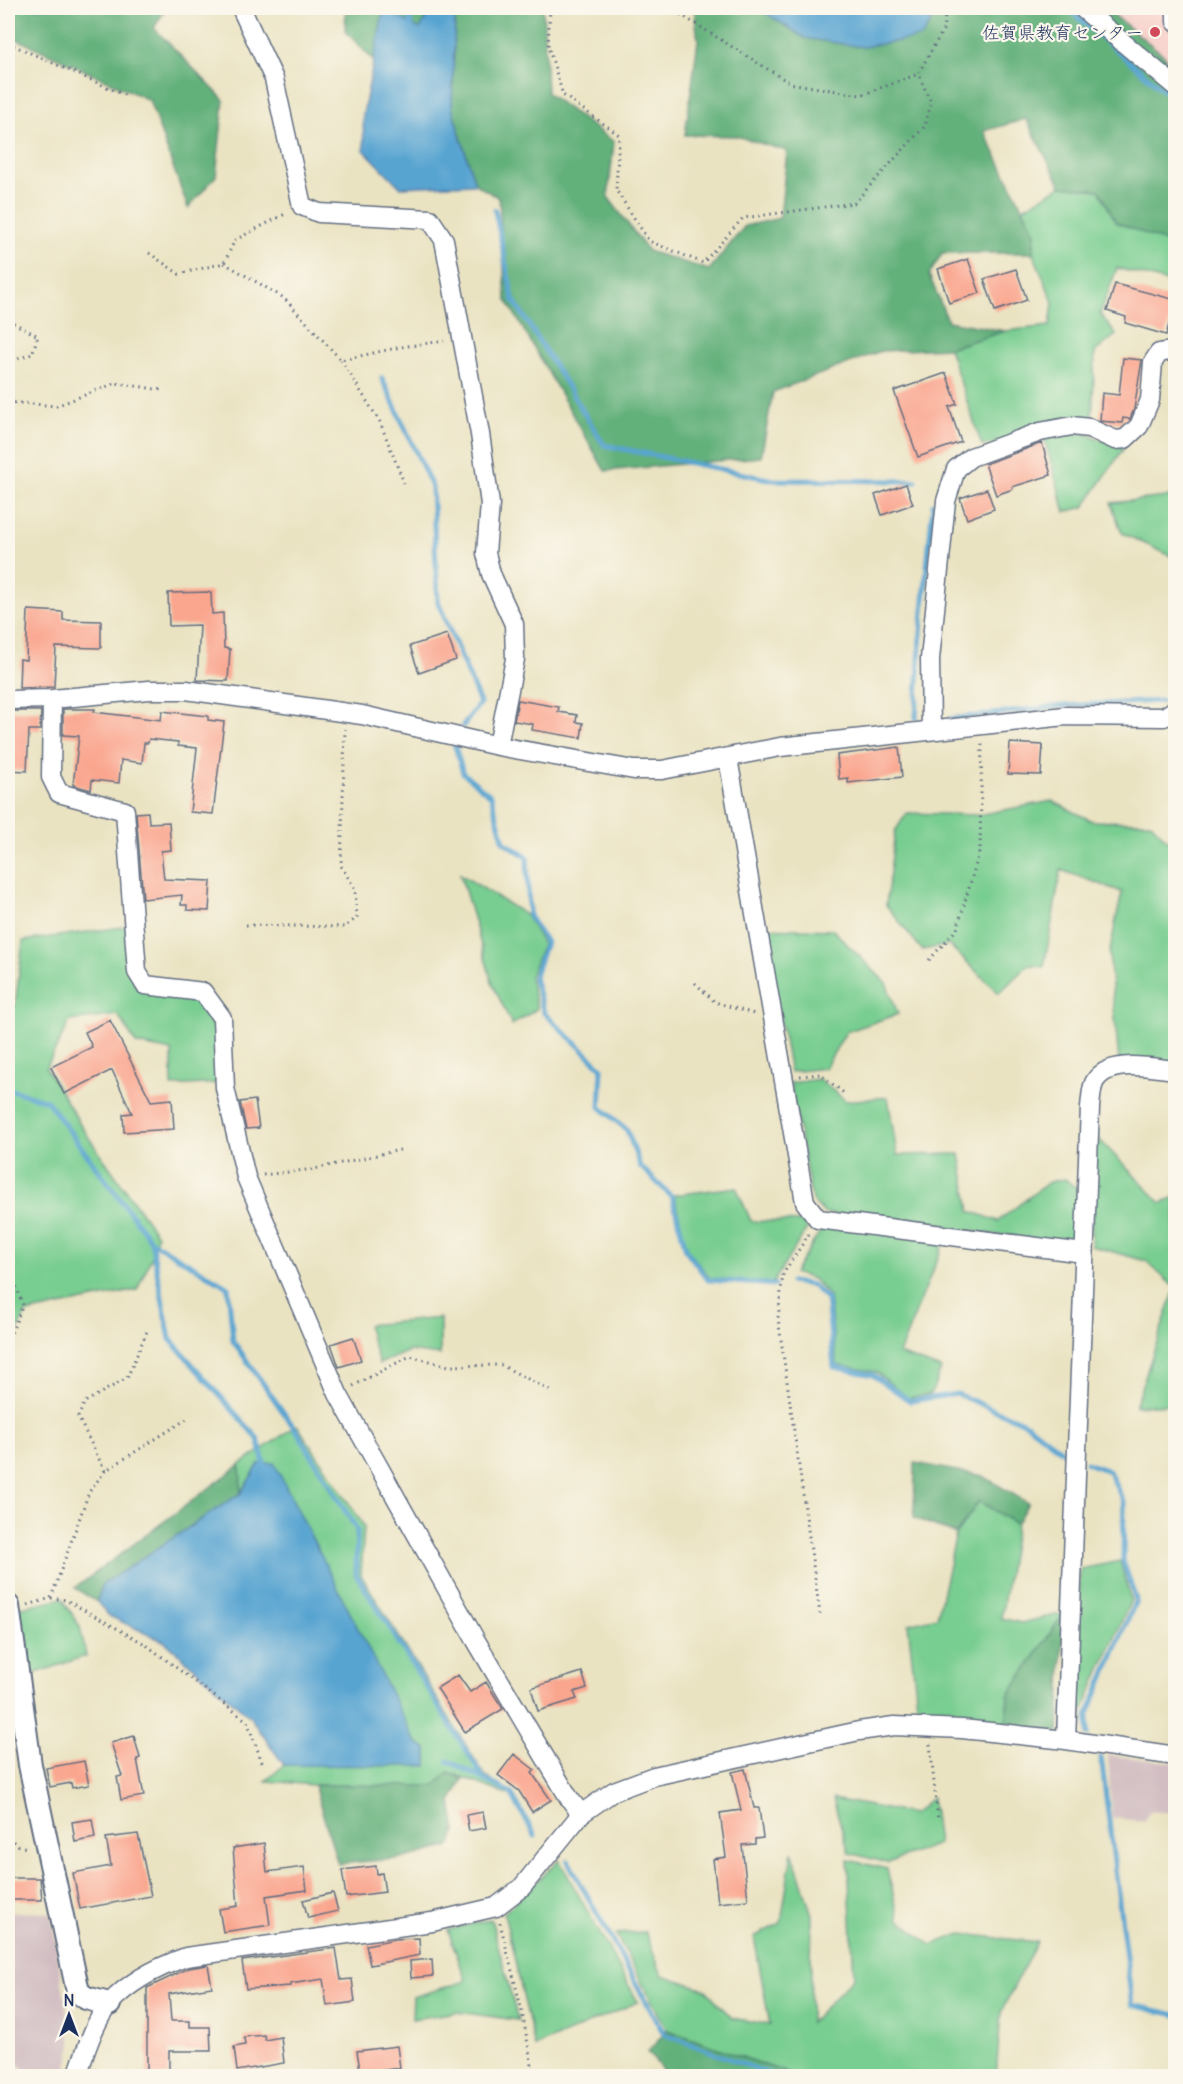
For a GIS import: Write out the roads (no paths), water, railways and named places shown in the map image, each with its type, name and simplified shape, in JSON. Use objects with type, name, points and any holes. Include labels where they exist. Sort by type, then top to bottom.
[{"type":"street","points":[[241,8],[273,79],[302,206],[319,213],[430,219],[444,240],[480,434],[490,504],[486,554],[491,574],[514,624],[516,659],[498,746]]},
{"type":"street","points":[[1082,8],[1176,87]]},
{"type":"street","points":[[1176,9],[1176,22]]},
{"type":"street","points":[[931,730],[930,659],[946,501],[956,469],[971,457],[1040,432],[1061,428],[1089,428],[1115,440],[1125,438],[1139,426],[1150,400],[1152,362],[1159,353],[1176,350]]},
{"type":"street","points":[[8,700],[52,699],[149,690],[186,690],[346,712],[498,746],[634,770],[662,770],[780,747],[1065,716],[1172,718]]},
{"type":"street","points":[[52,699],[51,777],[59,793],[125,811],[137,972],[145,985],[203,992],[222,1018],[225,1088],[246,1177],[338,1394],[475,1640],[568,1798],[582,1814]]},
{"type":"street","points":[[728,758],[805,1202],[818,1219],[1084,1253]]},
{"type":"street","points":[[1066,1740],[1090,1107],[1095,1082],[1109,1069],[1134,1066],[1176,1070]]},
{"type":"street","points":[[8,1608],[30,1765],[78,1992],[86,1998],[109,2004]]},
{"type":"street","points":[[77,2076],[85,2051],[109,2004],[152,1969],[186,1957],[432,1922],[496,1907],[522,1887],[582,1814],[614,1791],[654,1776],[859,1731],[894,1726],[928,1726],[1066,1740],[1176,1756]]},
{"type":"water","points":[[432,8],[451,8],[455,13],[452,108],[475,184],[400,187],[364,150],[363,114],[384,9],[420,29]]},
{"type":"water","points":[[758,8],[938,8],[922,37],[863,47],[805,38]]},
{"type":"water","points":[[274,1463],[415,1741],[427,1749],[427,1766],[284,1765],[250,1717],[165,1642],[109,1616],[97,1602],[102,1585],[241,1493],[259,1464]]},
{"type":"waterway","points":[[407,8],[412,29]]},
{"type":"waterway","points":[[1067,8],[1169,95],[1176,97]]},
{"type":"waterway","points":[[495,210],[513,299],[604,445],[773,480],[916,481]]},
{"type":"waterway","points":[[382,378],[432,487],[438,602],[480,703],[463,726]]},
{"type":"waterway","points":[[916,718],[920,644],[933,504]]},
{"type":"waterway","points":[[950,719],[1060,706],[1162,701]]},
{"type":"waterway","points":[[455,746],[463,773],[491,796],[504,842],[527,857],[529,916],[546,942],[534,978],[544,1013],[602,1068],[600,1107],[627,1130],[640,1166],[672,1197],[686,1250],[708,1280],[775,1285]]},
{"type":"waterway","points":[[8,1089],[47,1101],[151,1241],[170,1339],[258,1439],[266,1471]]},
{"type":"waterway","points":[[151,1241],[228,1287],[233,1341],[298,1433],[357,1530],[356,1574],[484,1779]]},
{"type":"waterway","points":[[791,1282],[812,1285],[827,1299],[834,1367],[873,1375],[910,1401],[957,1394],[1027,1424],[1070,1457]]},
{"type":"waterway","points":[[1086,1463],[1109,1471],[1124,1503],[1123,1561],[1136,1600],[1088,1715],[1088,1734]]},
{"type":"waterway","points":[[1101,1757],[1132,2005],[1176,2015]]},
{"type":"waterway","points":[[448,1761],[511,1793],[535,1836]]},
{"type":"waterway","points":[[568,1861],[664,2034],[775,2076]]},
{"type":"place","name":"佐賀県教育センター","points":[[1155,32]]}]
